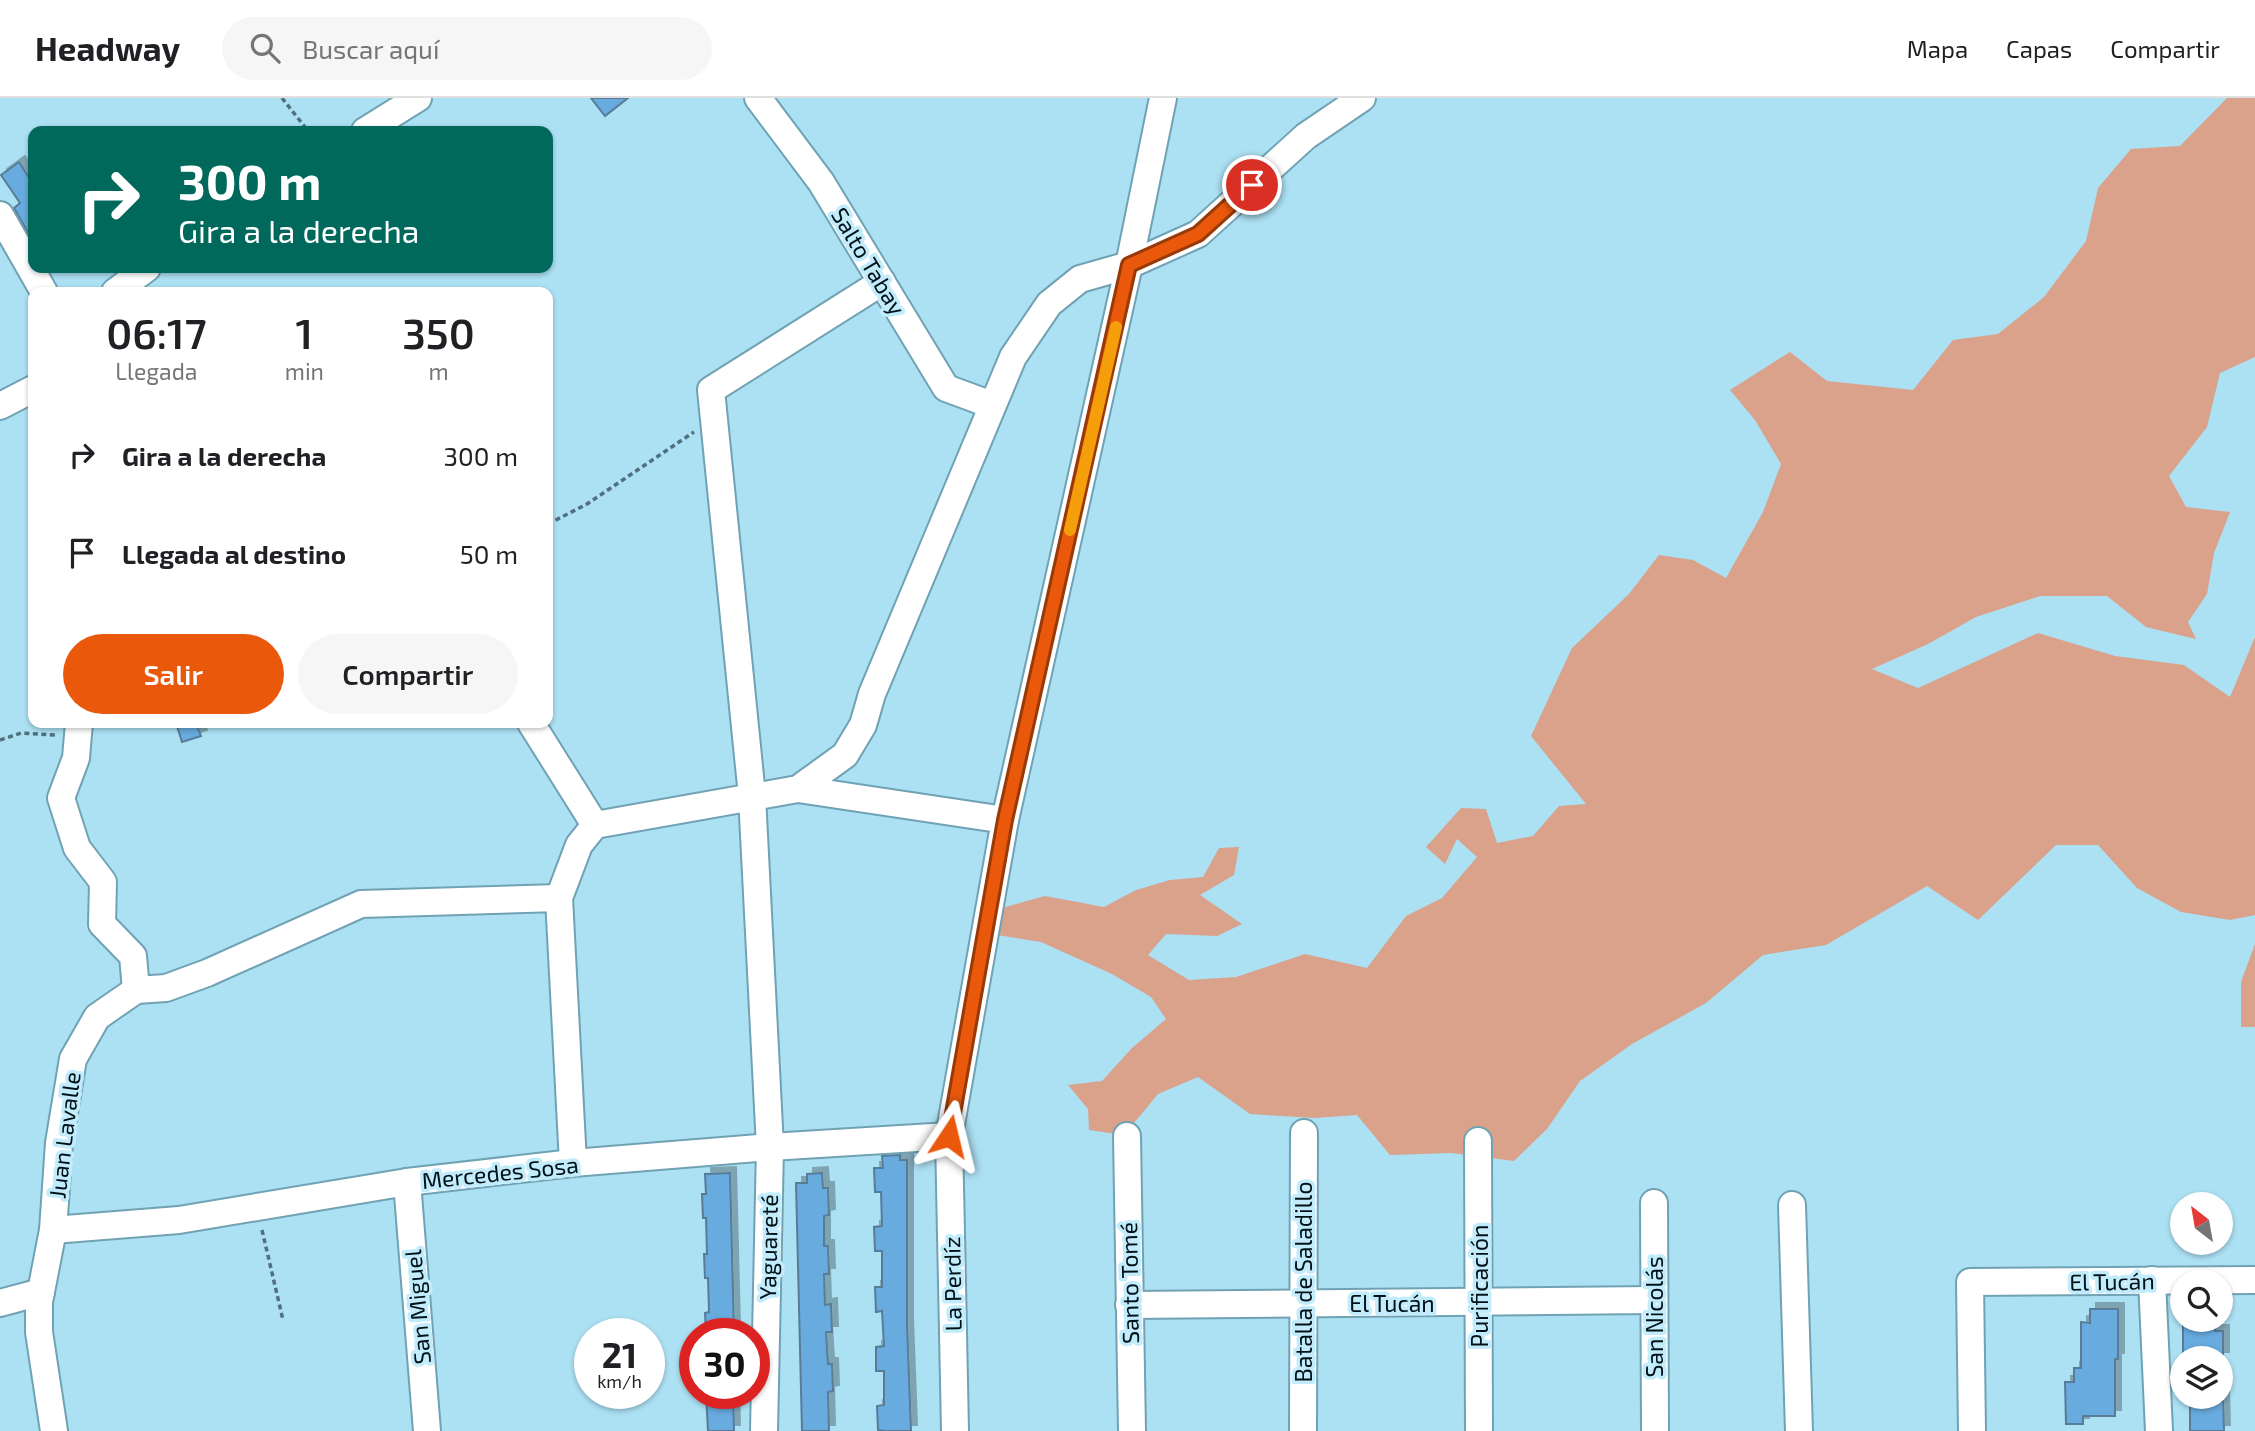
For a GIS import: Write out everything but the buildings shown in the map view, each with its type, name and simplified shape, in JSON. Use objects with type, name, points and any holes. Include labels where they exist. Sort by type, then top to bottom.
[{"type":"street","points":[[373,126],[418,98]]},
{"type":"street","name":"Salto Tabay","points":[[758,98],[821,182],[946,388],[992,405]]},
{"type":"street","points":[[949,1136],[1005,820],[1129,265],[1163,98]]},
{"type":"street","points":[[798,789],[845,755],[863,725],[872,694],[1013,357],[1049,304],[1080,279],[1129,265],[1198,234],[1306,136],[1362,98]]},
{"type":"street","points":[[0,215],[28,264]]},
{"type":"street","points":[[122,287],[140,273]]},
{"type":"street","name":"Yaguareté","points":[[764,1431],[770,1147],[752,796],[711,390],[882,282]]},
{"type":"street","points":[[0,406],[28,392]]},
{"type":"street","points":[[534,728],[595,825]]},
{"type":"street","points":[[78,729],[76,758],[61,798],[77,848],[103,882],[102,924],[133,956],[136,990],[166,988],[207,973],[361,904],[559,898]]},
{"type":"street","points":[[573,1163],[559,898],[579,845],[595,825],[798,789],[1005,820]]},
{"type":"street","name":"Juan Lavalle","points":[[54,1431],[39,1332],[39,1302],[53,1230],[59,1143],[73,1059],[97,1017],[136,990]]},
{"type":"street","name":"Batalla de Saladillo","points":[[1303,1431],[1304,1133]]},
{"type":"street","name":"Mercedes Sosa","points":[[53,1230],[179,1220],[407,1182],[573,1163],[949,1136]]},
{"type":"street","name":"La Perdíz","points":[[949,1136],[955,1431]]},
{"type":"street","name":"Santo Tomé","points":[[1127,1136],[1132,1431]]},
{"type":"street","name":"Purificación","points":[[1478,1141],[1479,1431]]},
{"type":"street","name":"San Miguel","points":[[407,1182],[427,1431]]},
{"type":"street","name":"San Nicolás","points":[[1654,1203],[1655,1431]]},
{"type":"street","points":[[1792,1205],[1799,1431]]},
{"type":"street","points":[[2152,1280],[2159,1431]]},
{"type":"street","name":"El Tucán","points":[[1972,1431],[1970,1282],[2255,1280]]},
{"type":"street","points":[[0,1303],[41,1292]]},
{"type":"street","name":"El Tucán","points":[[1129,1305],[1654,1300]]},
{"type":"path","points":[[282,98],[303,126]]},
{"type":"path","points":[[553,521],[587,504],[714,418]]},
{"type":"path","points":[[0,740],[21,733],[78,729]]},
{"type":"path","points":[[256,1207],[283,1320]]},
{"type":"shaded area","points":[[2227,98],[2255,98],[2255,357],[2220,373],[2207,427],[2169,476],[2186,507],[2230,512],[2214,553],[2207,594],[2188,622],[2196,639],[2146,627],[2107,596],[2040,596],[1976,617],[1928,644],[1872,669],[1918,688],[2038,633],[2115,656],[2184,665],[2230,697],[2255,637],[2255,915],[2230,920],[2181,912],[2137,888],[2098,845],[2056,845],[1978,920],[1927,886],[1826,945],[1763,955],[1706,1003],[1632,1044],[1580,1081],[1547,1129],[1514,1161],[1451,1153],[1390,1155],[1357,1115],[1314,1118],[1250,1114],[1198,1077],[1158,1094],[1124,1135],[1089,1130],[1088,1109],[1068,1085],[1102,1081],[1132,1048],[1166,1019],[1151,997],[1112,974],[1041,942],[997,935],[991,911],[1045,896],[1104,907],[1136,890],[1170,880],[1203,877],[1219,848],[1239,847],[1234,875],[1200,895],[1242,924],[1217,936],[1166,934],[1148,955],[1189,980],[1236,977],[1305,954],[1367,968],[1406,916],[1442,898],[1477,857],[1457,839],[1445,864],[1426,847],[1461,808],[1486,809],[1497,843],[1533,836],[1559,806],[1586,804],[1531,736],[1572,648],[1629,594],[1659,555],[1693,560],[1726,578],[1763,512],[1781,464],[1755,420],[1730,390],[1790,352],[1827,381],[1913,390],[1953,340],[1998,334],[2044,297],[2086,241],[2098,188],[2131,149],[2180,146]]},
{"type":"shaded area","points":[[2255,944],[2255,1027],[2241,1027],[2241,982]]},
{"type":"slow traffic","points":[[1070,530],[1116,327]]},
{"type":"route","points":[[949,1136],[1005,820],[1129,265],[1198,234],[1252,185]]}]
